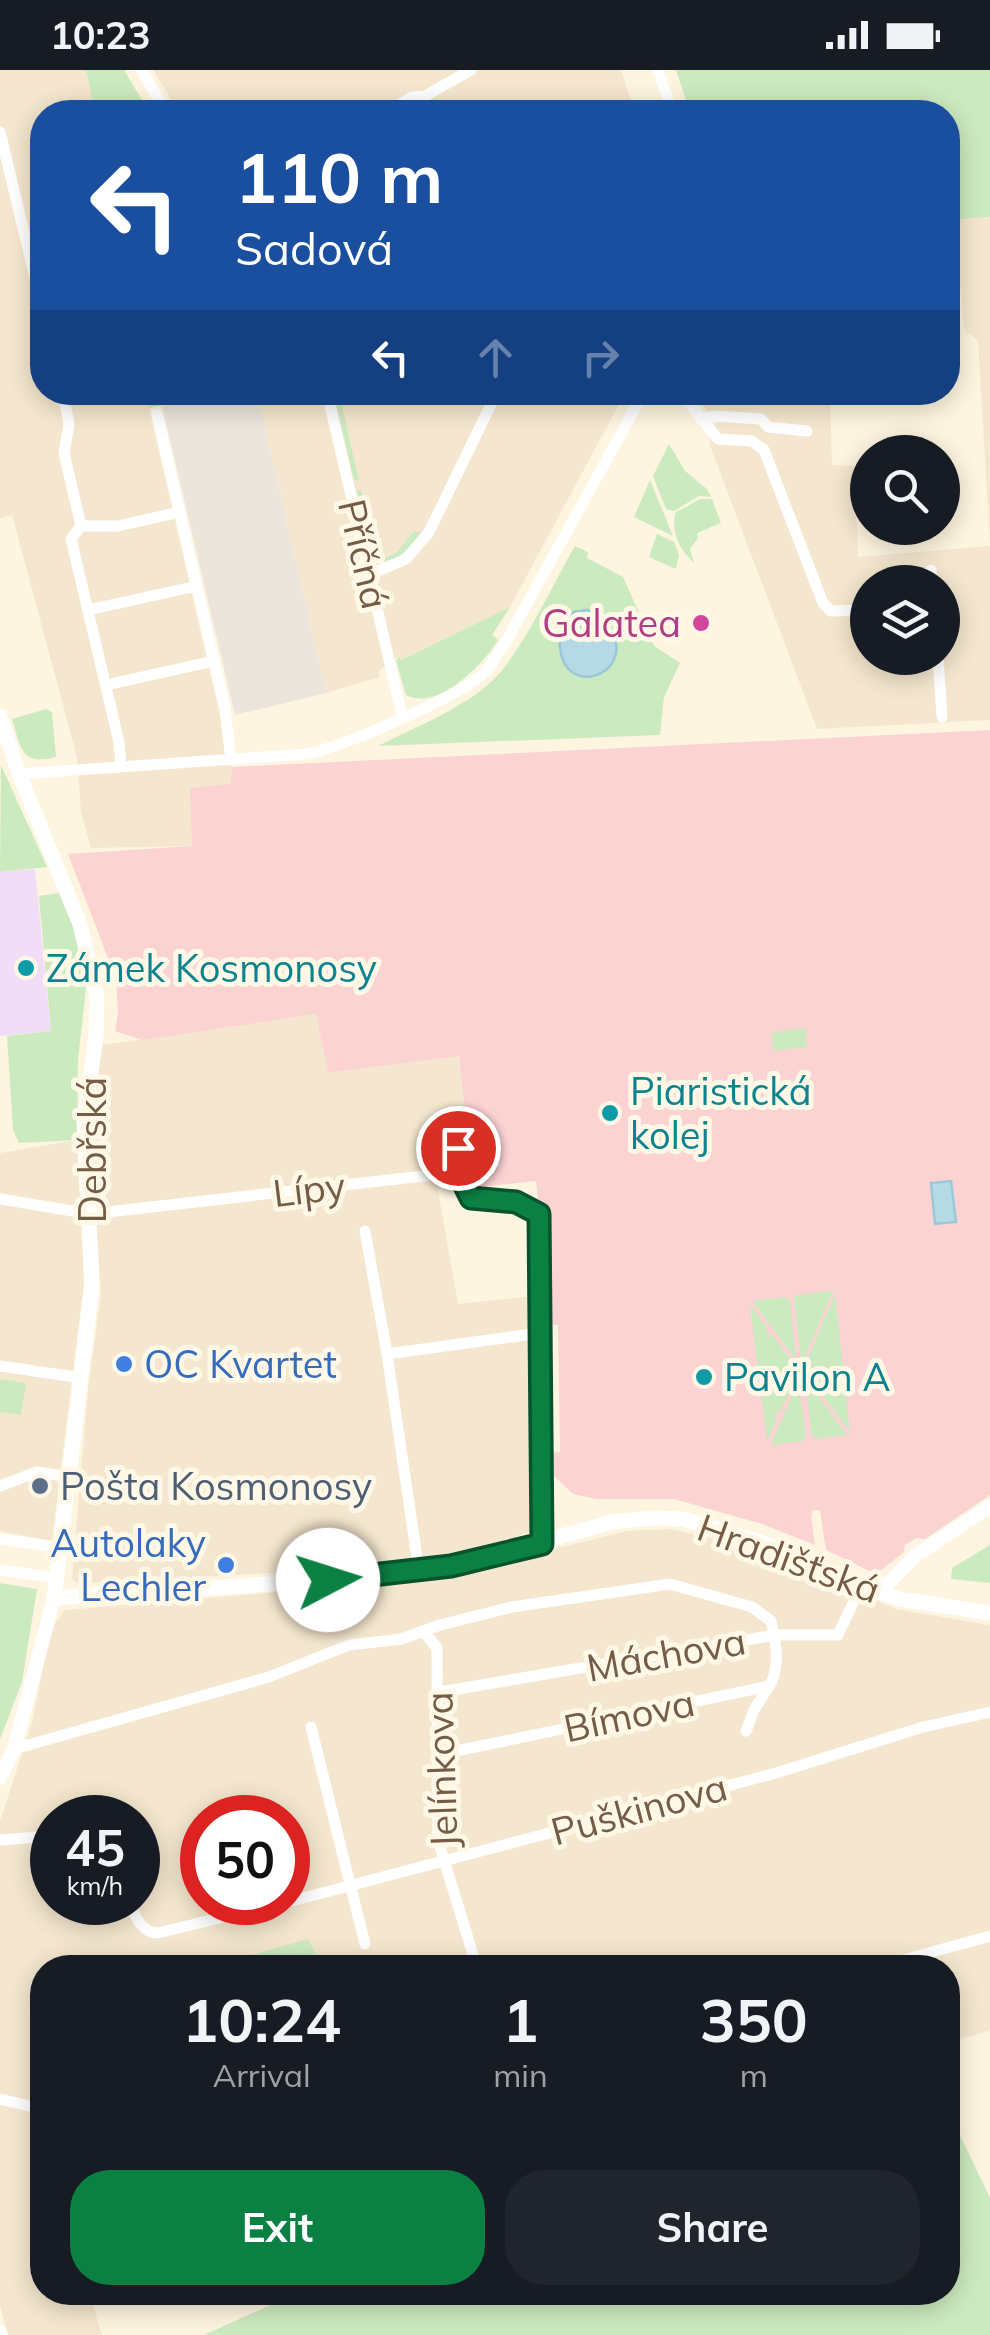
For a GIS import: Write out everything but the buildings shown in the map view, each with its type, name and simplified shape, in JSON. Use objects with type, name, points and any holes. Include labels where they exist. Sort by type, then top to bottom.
[{"type":"main road","name":"Debřská","points":[[0,716],[19,774],[80,924],[95,982],[96,1036],[84,1124],[92,1286],[54,1598]]},
{"type":"main road","name":"Hradišťská","points":[[54,1598],[419,1571],[542,1544],[612,1522],[645,1518],[682,1519],[767,1544],[900,1599],[990,1613]]},
{"type":"street","points":[[141,70],[159,100]]},
{"type":"street","points":[[408,100],[425,96],[470,70]]},
{"type":"street","points":[[658,70],[668,100]]},
{"type":"street","points":[[0,132],[30,256]]},
{"type":"street","points":[[66,405],[70,424],[64,445],[81,526],[71,539],[121,766]]},
{"type":"street","name":"Příčná","points":[[330,405],[402,716]]},
{"type":"street","points":[[369,575],[406,560],[429,532],[492,405]]},
{"type":"street","points":[[19,774],[327,750],[460,689],[485,672],[507,640],[637,405]]},
{"type":"street","points":[[690,405],[718,440],[752,441],[764,450],[823,603],[831,611],[850,610]]},
{"type":"street","points":[[157,414],[225,709],[231,760]]},
{"type":"street","points":[[701,419],[760,418],[768,428],[807,431]]},
{"type":"street","points":[[81,526],[118,526],[180,512]]},
{"type":"street","points":[[88,610],[196,586]]},
{"type":"street","points":[[106,685],[214,661]]},
{"type":"street","points":[[939,675],[942,717]]},
{"type":"street","points":[[476,1119],[456,1124],[458,1172],[471,1198],[516,1202],[539,1214],[542,1544]]},
{"type":"street","name":"Lípy","points":[[0,1199],[90,1214],[458,1172]]},
{"type":"street","points":[[365,1231],[419,1571]]},
{"type":"street","points":[[387,1354],[540,1333]]},
{"type":"street","points":[[0,1366],[82,1378]]},
{"type":"street","points":[[0,1486],[37,1472],[70,1477]]},
{"type":"street","points":[[861,1586],[888,1584],[915,1556],[990,1506]]},
{"type":"street","points":[[0,1539],[62,1548]]},
{"type":"street","points":[[0,1570],[58,1578]]},
{"type":"street","points":[[14,1749],[269,1677],[349,1645],[401,1639],[440,1624],[512,1607],[670,1584],[752,1607],[771,1621],[775,1635],[774,1680],[754,1710],[746,1731]]},
{"type":"street","name":"Máchova","points":[[440,1692],[775,1635],[838,1636],[861,1586]]},
{"type":"street","points":[[0,1775],[14,1749],[54,1598]]},
{"type":"street","name":"Jelínkova","points":[[424,1632],[437,1648],[440,1692],[438,1840],[473,1955]]},
{"type":"street","name":"Bímova","points":[[437,1754],[769,1686]]},
{"type":"street","name":"Puškinova","points":[[310,1896],[776,1773],[923,1727],[990,1712]]},
{"type":"street","points":[[311,1728],[365,1944]]},
{"type":"street","points":[[0,1840],[30,1838]]},
{"type":"street","name":"Puškinova","points":[[141,1925],[150,1933],[158,1933],[191,1925]]},
{"type":"street","points":[[921,1955],[990,1936]]},
{"type":"street","points":[[0,2099],[30,2106]]},
{"type":"shaded area","points":[[0,70],[86,70],[92,100],[30,100],[30,405],[149,405],[232,767],[232,784],[192,846],[91,848],[81,812],[77,757],[12,515],[0,518]]},
{"type":"shaded area","points":[[153,70],[621,70],[631,100],[172,100]]},
{"type":"shaded area","points":[[990,217],[990,544],[978,341],[964,329],[960,220]]},
{"type":"shaded area","points":[[260,405],[619,405],[510,607],[400,660],[398,657],[379,670],[380,677],[326,693]]},
{"type":"shaded area","points":[[260,405],[326,693],[235,715],[162,406]]},
{"type":"shaded area","points":[[702,405],[830,405],[832,465],[850,466],[850,545],[858,545],[858,557],[990,546],[990,720],[817,729],[709,443],[716,422]]},
{"type":"shaded area","points":[[990,730],[990,1495],[925,1539],[916,1538],[905,1545],[904,1552],[876,1574],[826,1550],[820,1510],[813,1510],[811,1516],[815,1545],[762,1524],[674,1499],[596,1499],[573,1494],[555,1477],[548,1453],[560,1452],[558,1325],[546,1324],[546,1208],[539,1209],[536,1181],[472,1188],[465,1134],[477,1124],[475,1113],[465,1114],[459,1056],[328,1073],[316,1014],[142,1040],[115,1031],[116,979],[68,854],[192,846],[190,788],[231,784],[232,767]]},
{"type":"shaded area","points":[[35,869],[51,1031],[0,1036],[0,872]]},
{"type":"shaded area","points":[[316,1014],[328,1073],[459,1056],[465,1114],[427,1128],[458,1304],[534,1296],[537,1530],[454,1556],[356,1568],[79,1584],[72,1579],[88,1389],[101,1294],[90,1125],[102,1045]]},
{"type":"shaded area","points":[[77,1140],[84,1282],[52,1541],[0,1531],[0,1153]]},
{"type":"shaded area","points":[[670,1529],[715,1539],[815,1572],[896,1609],[990,1625],[990,2031],[960,2039],[960,1955],[30,1955],[30,2305],[93,2305],[102,2335],[8,2335],[0,2306],[0,1821],[32,1723],[51,1628],[65,1610],[430,1579],[627,1531]]},
{"type":"green space","points":[[86,70],[124,70],[142,100],[92,100]]},
{"type":"green space","points":[[676,70],[990,70],[990,217],[960,219],[960,100],[686,100]]},
{"type":"green space","points":[[337,405],[342,405],[359,481],[354,480]]},
{"type":"green space","points":[[669,444],[685,471],[711,497],[699,496],[674,511],[666,509],[653,476]]},
{"type":"green space","points":[[650,480],[673,536],[634,517]]},
{"type":"green space","points":[[361,489],[376,556],[383,559],[397,552],[414,531],[422,533],[401,556],[380,563],[372,559],[357,490]]},
{"type":"green space","points":[[700,499],[712,499],[721,523],[697,533],[690,549],[694,563],[677,540],[674,520],[675,513]]},
{"type":"green space","points":[[657,534],[674,542],[679,555],[676,569],[649,557]]},
{"type":"green space","points":[[575,546],[588,552],[587,558],[623,577],[654,646],[680,663],[664,697],[660,735],[378,746],[453,709],[493,680],[526,635]]},
{"type":"green space","points":[[510,607],[492,635],[498,640],[458,683],[431,697],[418,699],[406,695],[396,661],[399,656],[401,660]]},
{"type":"green space","points":[[46,709],[52,712],[56,757],[36,759],[24,752],[12,719]]},
{"type":"green space","points":[[1,765],[47,867],[0,872]]},
{"type":"green space","points":[[59,893],[78,938],[86,988],[78,1060],[77,1140],[19,1143],[13,1130],[7,1036],[51,1031],[39,896]]},
{"type":"green space","points":[[805,1028],[807,1047],[773,1051],[772,1032]]},
{"type":"green space","points":[[833,1291],[801,1359],[794,1299],[796,1295]]},
{"type":"green space","points":[[835,1294],[850,1432],[809,1378],[812,1369],[807,1360]]},
{"type":"green space","points":[[785,1297],[790,1301],[796,1360],[752,1301]]},
{"type":"green space","points":[[750,1305],[767,1327],[767,1334],[774,1337],[793,1362],[790,1372],[795,1379],[782,1409],[775,1413],[777,1420],[767,1442]]},
{"type":"green space","points":[[0,1379],[26,1383],[21,1415],[0,1412]]},
{"type":"green space","points":[[806,1380],[847,1435],[816,1439],[811,1434]]},
{"type":"green space","points":[[798,1381],[806,1435],[803,1441],[771,1445]]},
{"type":"green space","points":[[990,1545],[990,1583],[951,1579],[952,1568]]},
{"type":"green space","points":[[0,1583],[37,1589],[22,1682],[0,1739]]},
{"type":"green space","points":[[308,1939],[317,1955],[251,1955]]},
{"type":"green space","points":[[960,2135],[990,2198],[990,2335],[204,2335],[270,2305],[960,2305]]},
{"type":"water","points":[[586,610],[606,622],[614,635],[613,662],[595,676],[573,673],[564,663],[560,648],[562,628],[570,616]]},
{"type":"water","points":[[951,1181],[956,1222],[935,1224],[931,1183]]},
{"type":"place","name":"Galatea","points":[[701,623]]},
{"type":"place","name":"Zámek Kosmonosy","points":[[26,968]]},
{"type":"place","name":"Piaristická kolej","points":[[610,1113]]},
{"type":"place","name":"OC Kvartet","points":[[124,1364]]},
{"type":"place","name":"Pavilon A","points":[[704,1377]]},
{"type":"place","name":"Pošta Kosmonosy","points":[[40,1486]]},
{"type":"place","name":"Autolaky Lechler","points":[[226,1565]]},
{"type":"route","points":[[328,1580],[451,1566],[542,1544],[539,1214],[516,1202],[471,1198],[458,1172],[458,1148]]}]
